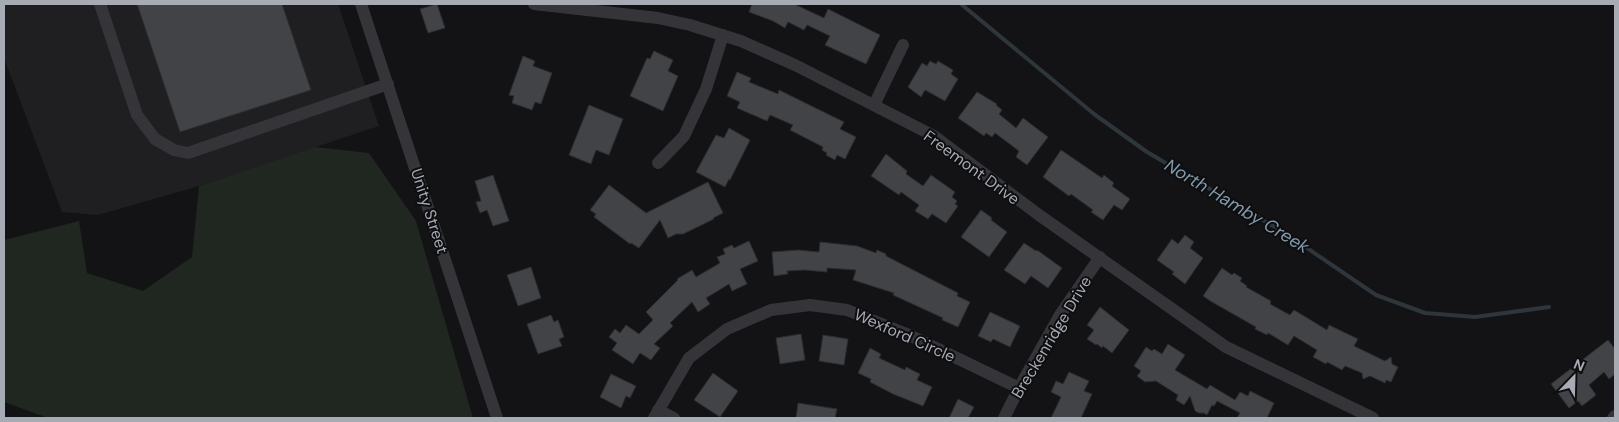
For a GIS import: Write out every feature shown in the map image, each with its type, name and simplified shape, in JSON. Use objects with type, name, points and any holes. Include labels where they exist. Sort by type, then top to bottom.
[{"type":"street","points":[[100,4],[137,115],[155,139],[174,150],[188,152],[388,84]]},
{"type":"street","name":"Unity Street","points":[[361,4],[497,418]]},
{"type":"street","name":"Freemont Drive","points":[[534,4],[658,18],[690,25],[741,41],[795,65],[934,136],[1039,215],[1226,346],[1373,418]]},
{"type":"street","points":[[658,163],[684,136],[706,89],[723,36]]},
{"type":"street","points":[[874,105],[903,45]]},
{"type":"street","name":"Breckenridge Drive","points":[[1004,418],[1060,315],[1100,257]]},
{"type":"street","name":"Wexford Circle","points":[[656,414],[689,358],[727,330],[771,310],[810,305],[848,310],[909,335],[1019,388]]},
{"type":"street","points":[[656,414],[674,418]]},
{"type":"shaded area","points":[[4,4],[338,4],[379,126],[199,186],[98,215],[62,212],[4,58]]},
{"type":"shaded area","points":[[315,147],[369,153],[416,221],[473,418],[48,418],[4,402],[4,240],[79,221],[87,273],[143,291],[192,257],[199,186]]},
{"type":"building","points":[[137,4],[282,4],[311,90],[180,132]]},
{"type":"building","points":[[437,4],[445,28],[428,33],[420,9]]},
{"type":"building","points":[[752,4],[794,4],[824,18],[828,9],[880,35],[866,64],[825,45],[830,36],[807,25],[804,30],[788,22],[785,28],[773,21],[749,12]]},
{"type":"building","points":[[654,51],[673,60],[668,71],[678,76],[663,111],[630,96],[647,58],[650,59]]},
{"type":"building","points":[[523,56],[535,61],[533,66],[552,73],[541,104],[535,102],[532,110],[512,103],[514,96],[509,95]]},
{"type":"building","points":[[930,61],[936,64],[938,61],[953,70],[951,74],[958,79],[945,101],[925,90],[921,97],[908,87],[922,63],[927,66]]},
{"type":"building","points":[[737,72],[751,78],[749,82],[778,94],[779,90],[844,122],[840,129],[856,137],[845,159],[837,155],[835,160],[826,155],[827,153],[822,150],[823,147],[790,130],[793,125],[770,115],[767,121],[737,108],[740,102],[727,96]]},
{"type":"building","points":[[977,92],[997,104],[1002,110],[999,114],[1016,128],[1023,118],[1048,137],[1027,165],[1016,157],[1019,151],[995,133],[992,137],[986,133],[984,136],[958,118]]},
{"type":"building","points":[[589,105],[623,119],[609,155],[596,150],[591,164],[569,155]]},
{"type":"building","points":[[729,128],[750,140],[725,187],[696,172],[716,135],[724,138]]},
{"type":"building","points":[[1061,150],[1102,178],[1104,175],[1114,183],[1112,186],[1130,199],[1122,210],[1114,205],[1103,220],[1071,194],[1069,196],[1043,177]]},
{"type":"building","points":[[886,154],[907,171],[906,174],[923,186],[931,175],[955,192],[952,197],[957,201],[955,204],[958,206],[946,223],[932,214],[928,219],[915,211],[919,205],[901,192],[899,195],[871,176]]},
{"type":"building","points":[[493,175],[509,221],[493,226],[487,210],[480,213],[476,202],[481,201],[475,181]]},
{"type":"building","points":[[708,182],[723,213],[683,234],[676,234],[668,238],[660,220],[639,248],[630,244],[594,217],[596,214],[590,210],[609,185],[646,213]]},
{"type":"building","points":[[981,210],[1007,232],[989,257],[961,237]]},
{"type":"building","points":[[1185,235],[1194,242],[1190,248],[1203,258],[1185,284],[1172,274],[1174,272],[1157,260],[1172,239],[1178,244]]},
{"type":"building","points":[[749,241],[758,261],[740,269],[747,284],[732,291],[729,284],[706,298],[710,304],[698,312],[692,302],[670,323],[673,326],[654,344],[660,348],[651,360],[640,353],[633,364],[612,350],[617,343],[609,337],[615,329],[620,333],[626,325],[639,334],[653,320],[646,312],[677,279],[692,270],[696,277],[720,263],[717,257],[725,254],[723,249],[732,245],[734,248]]},
{"type":"building","points":[[820,242],[857,246],[876,253],[877,250],[958,293],[957,296],[970,302],[958,327],[893,295],[894,293],[853,280],[856,270],[827,268],[827,272],[787,271],[788,274],[774,276],[772,252],[798,250],[819,252]]},
{"type":"building","points":[[1024,243],[1062,268],[1048,288],[1031,276],[1025,284],[1004,270]]},
{"type":"building","points":[[531,267],[541,298],[518,306],[507,275]]},
{"type":"building","points":[[1222,268],[1232,275],[1234,273],[1242,278],[1240,281],[1246,287],[1271,301],[1270,304],[1290,315],[1294,310],[1327,330],[1329,325],[1358,339],[1354,346],[1385,361],[1391,357],[1392,364],[1398,367],[1391,382],[1386,380],[1385,383],[1370,376],[1363,379],[1362,373],[1345,366],[1342,370],[1327,362],[1326,364],[1313,357],[1317,350],[1294,336],[1288,345],[1268,333],[1267,335],[1255,329],[1256,327],[1203,296]]},
{"type":"building","points":[[1100,307],[1129,330],[1112,353],[1103,346],[1102,348],[1087,339],[1094,330],[1087,325]]},
{"type":"building","points":[[990,312],[1020,326],[1010,347],[993,339],[991,342],[978,336]]},
{"type":"building","points":[[551,315],[554,322],[558,320],[564,337],[559,339],[562,346],[538,354],[527,324]]},
{"type":"building","points":[[801,334],[805,360],[780,364],[776,338]]},
{"type":"building","points":[[823,335],[848,339],[844,365],[819,361]]},
{"type":"building","points":[[1608,340],[1615,349],[1615,374],[1609,379],[1604,372],[1589,385],[1596,395],[1582,406],[1578,401],[1569,408],[1551,384]]},
{"type":"building","points":[[1168,344],[1185,355],[1175,370],[1207,389],[1210,385],[1235,400],[1240,392],[1248,396],[1250,391],[1274,403],[1267,418],[1237,418],[1240,413],[1217,401],[1214,406],[1212,405],[1207,415],[1199,413],[1195,411],[1190,396],[1184,405],[1176,400],[1178,395],[1156,381],[1145,382],[1137,376],[1141,371],[1134,366],[1146,347],[1162,354]]},
{"type":"building","points":[[870,348],[881,354],[879,358],[905,370],[906,367],[920,374],[917,380],[932,387],[923,406],[893,394],[870,382],[871,379],[858,373]]},
{"type":"building","points":[[1069,372],[1089,381],[1084,391],[1092,394],[1081,418],[1051,418],[1061,397],[1051,392],[1056,381],[1063,384]]},
{"type":"building","points":[[713,373],[738,391],[720,417],[694,400]]},
{"type":"building","points":[[611,374],[636,386],[630,398],[626,396],[621,408],[600,397]]},
{"type":"building","points":[[958,399],[974,407],[968,418],[949,418]]},
{"type":"building","points":[[798,403],[837,409],[835,418],[796,418]]},
{"type":"waterway","name":"North Hamby Creek","points":[[961,4],[1094,114],[1147,152],[1285,233],[1376,295],[1425,313],[1475,317],[1549,307]]}]
